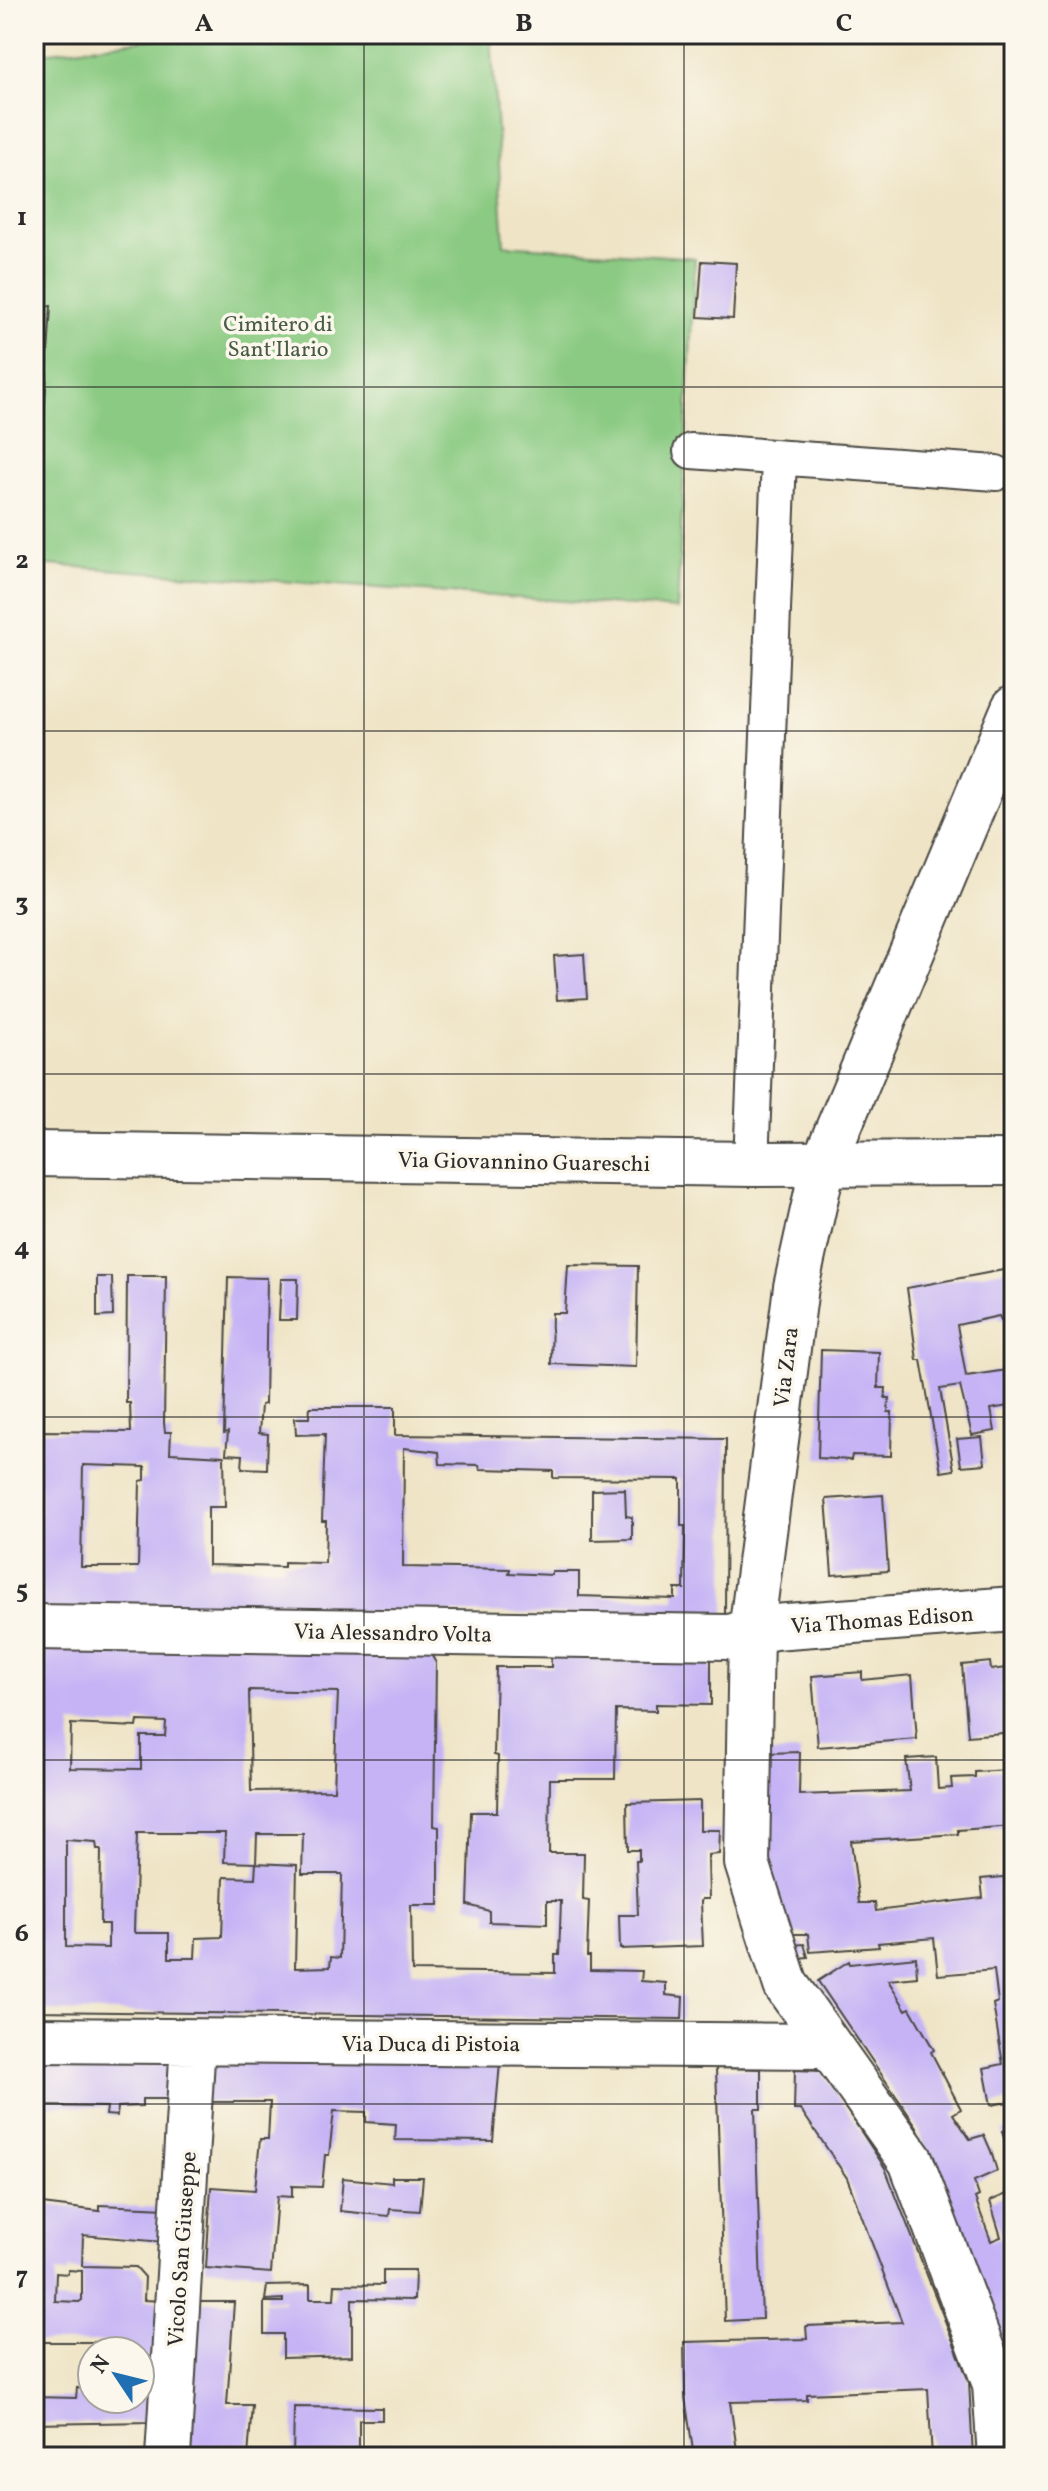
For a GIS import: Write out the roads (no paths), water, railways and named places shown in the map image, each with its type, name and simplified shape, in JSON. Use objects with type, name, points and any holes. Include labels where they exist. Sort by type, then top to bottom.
[{"type":"street","points":[[691,451],[996,473]]},
{"type":"street","points":[[751,1164],[779,459]]},
{"type":"street","name":"Via Zara","points":[[1000,2457],[1004,2382],[911,2161],[786,1985],[747,1863],[751,1632],[796,1287],[823,1165],[1014,708]]},
{"type":"street","name":"Via Giovannino Guareschi","points":[[34,1154],[823,1165],[1014,1163]]},
{"type":"street","name":"Via Thomas Edison","points":[[751,1632],[774,1627],[1014,1609]]},
{"type":"street","name":"Via Alessandro Volta","points":[[34,1627],[729,1637],[751,1632]]},
{"type":"street","name":"Via Duca di Pistoia","points":[[34,2040],[829,2046]]},
{"type":"street","name":"Vicolo San Giuseppe","points":[[168,2457],[193,2042]]},
{"type":"park label","name":"Cimitero di Sant'Ilario","points":[[278,336]]}]
